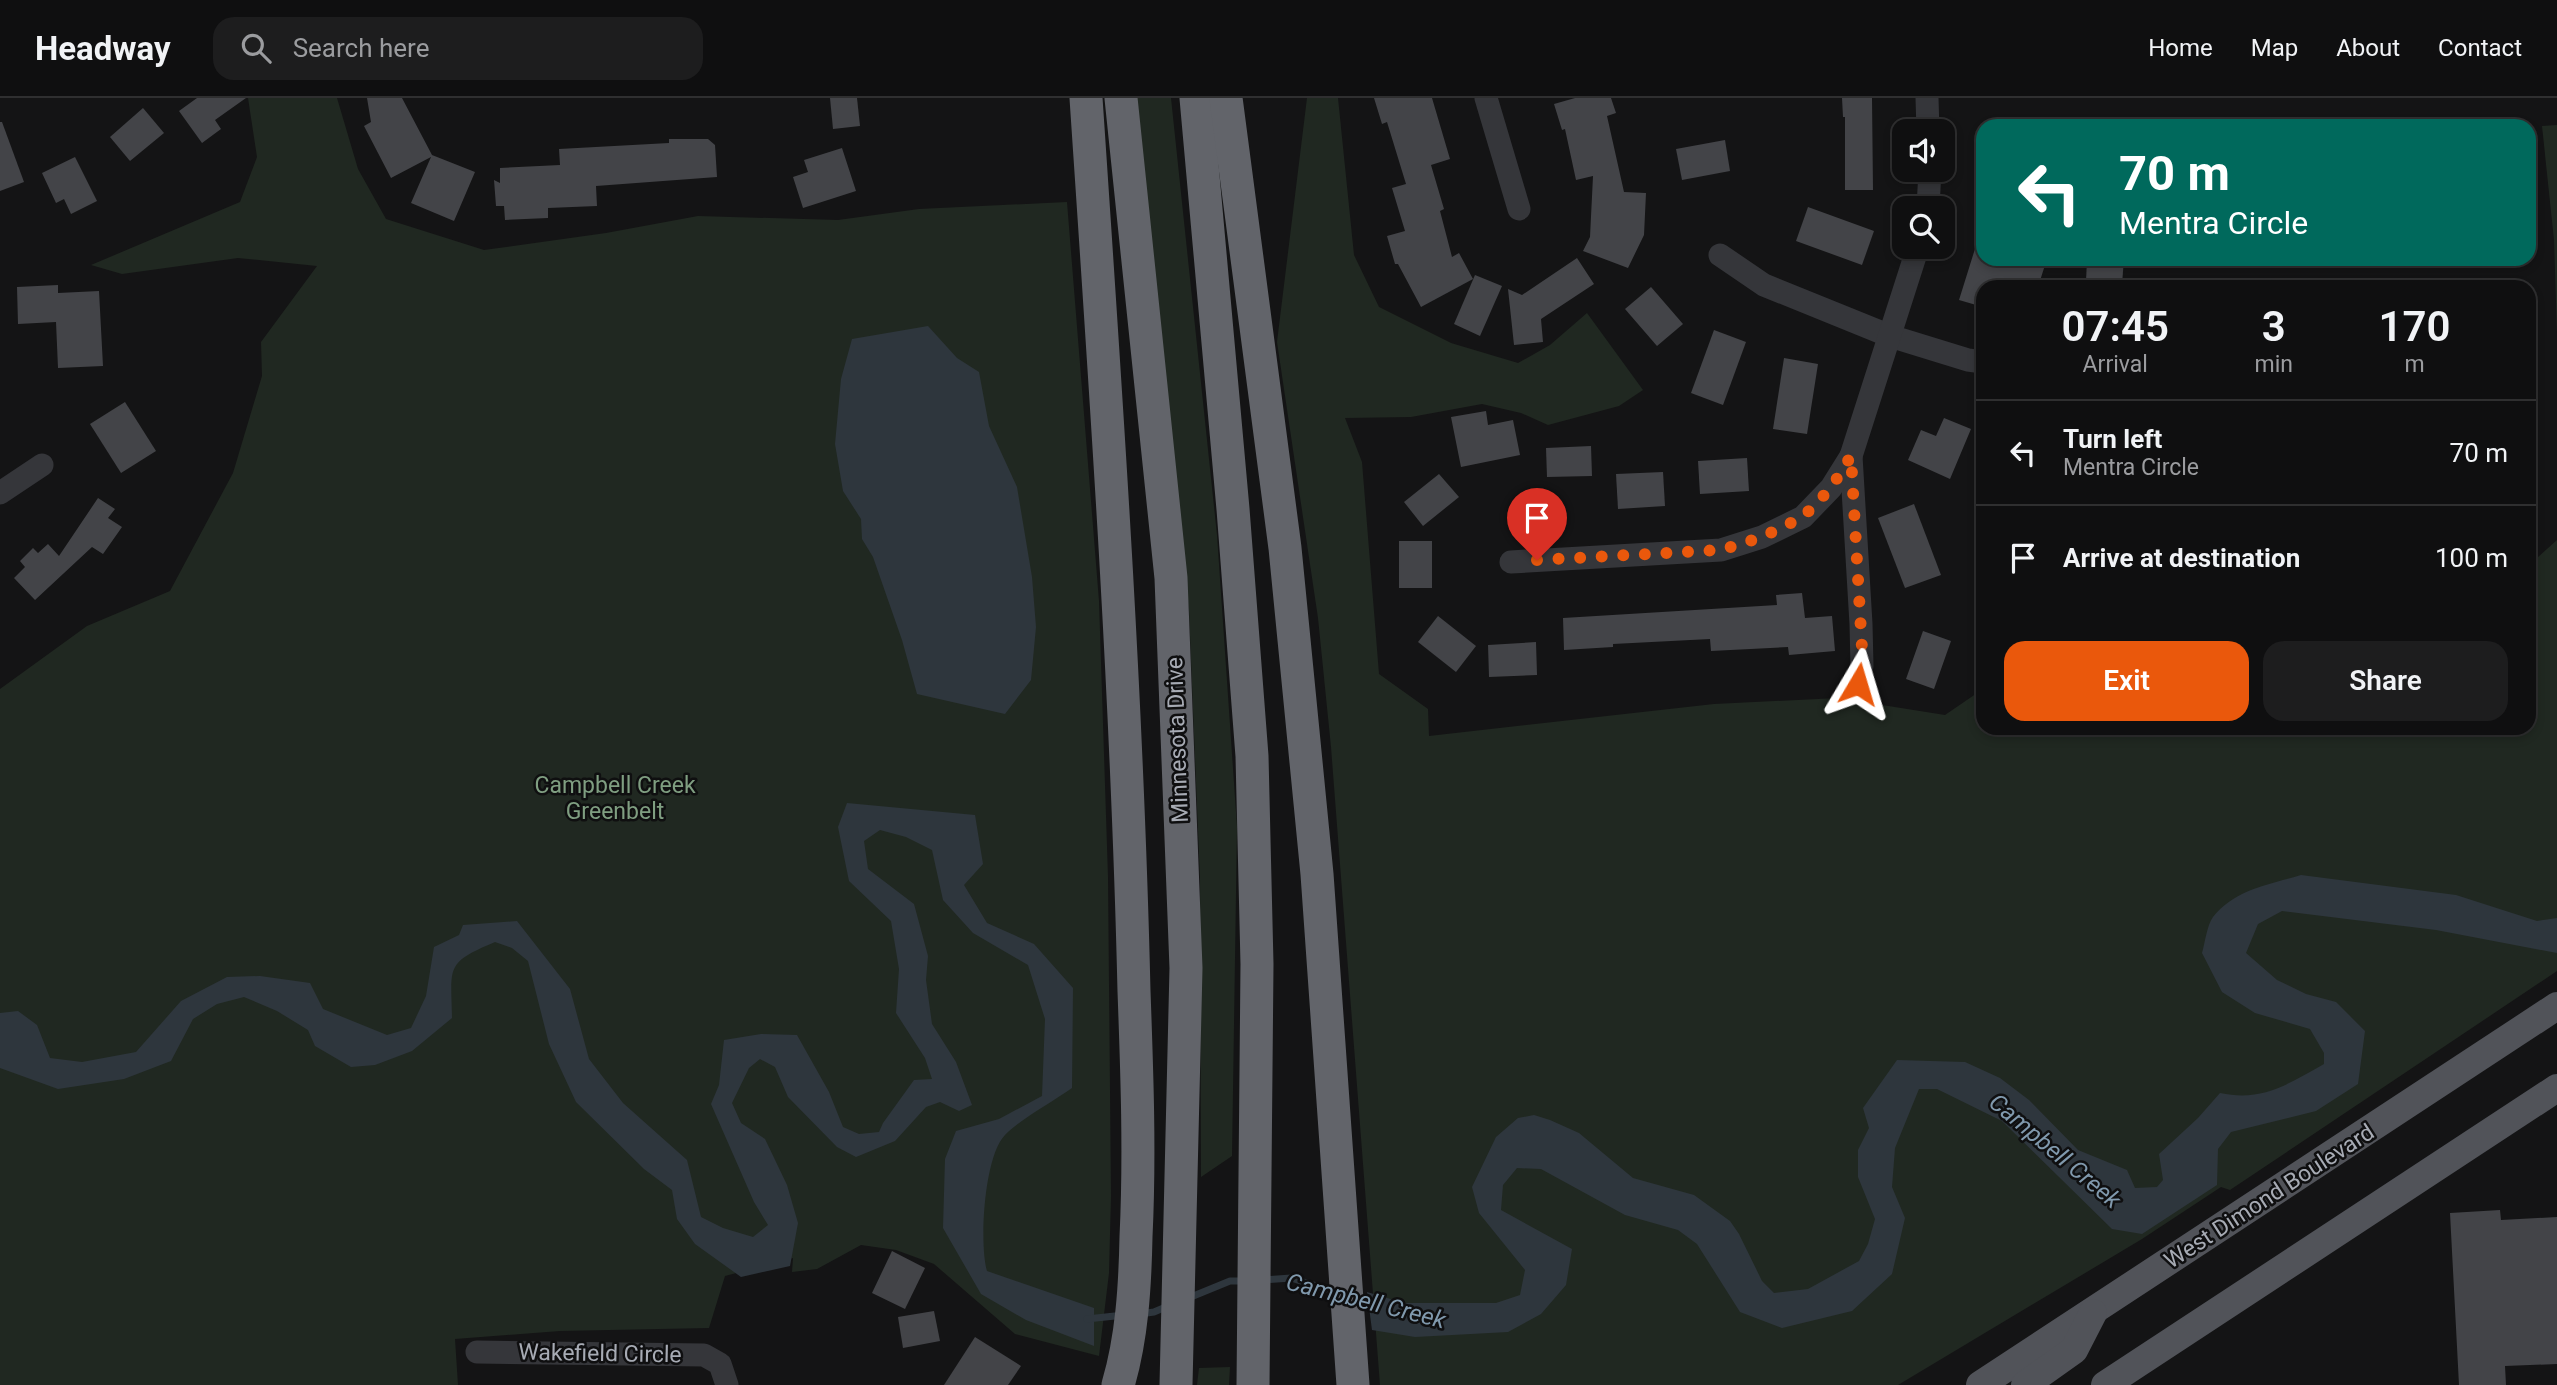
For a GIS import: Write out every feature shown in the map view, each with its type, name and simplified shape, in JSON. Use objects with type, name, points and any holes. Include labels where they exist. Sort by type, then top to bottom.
[{"type":"highway","points":[[1086,98],[1120,632],[1133,920],[1139,1170],[1135,1278],[1129,1331],[1119,1382]]},
{"type":"highway","name":"Minnesota Drive","points":[[1121,98],[1171,578],[1186,968],[1176,1382]]},
{"type":"highway","points":[[1196,98],[1252,756],[1256,964],[1253,1379]]},
{"type":"highway","points":[[1226,98],[1285,548],[1317,874],[1352,1374]]},
{"type":"main road","name":"West Dimond Boulevard","points":[[1980,1385],[2557,1006]]},
{"type":"main road","points":[[2105,1385],[2557,1088]]},
{"type":"main road","points":[[2025,1385],[2074,1350],[2094,1310]]},
{"type":"street","points":[[1486,98],[1519,209]]},
{"type":"street","points":[[1927,98],[1928,119]]},
{"type":"street","points":[[1720,255],[1764,285],[1890,336],[1976,361]]},
{"type":"street","points":[[1511,562],[1721,550],[1762,537],[1803,517],[1831,488],[1851,456],[1914,259]]},
{"type":"street","points":[[1851,456],[1863,666],[1858,684]]},
{"type":"street","points":[[0,493],[42,465]]},
{"type":"street","name":"Wakefield Circle","points":[[477,1352],[704,1355],[723,1375]]},
{"type":"green space","name":"Campbell Creek Greenbelt","points":[[248,98],[337,98],[358,169],[386,219],[484,250],[606,233],[698,216],[838,220],[919,209],[1067,202],[1099,601],[1108,877],[1111,1196],[1109,1273],[1099,1356],[1015,1334],[934,1264],[896,1250],[861,1245],[817,1269],[792,1272],[793,1258],[725,1276],[709,1328],[560,1331],[455,1339],[458,1385],[0,1385],[0,689],[87,626],[170,591],[233,473],[262,376],[261,342],[317,266],[238,258],[122,274],[91,265],[240,202],[257,157]]},
{"type":"green space","points":[[1135,98],[1171,98],[1217,535],[1237,827],[1232,1156],[1201,1177],[1200,879],[1189,611]]},
{"type":"green space","points":[[1307,98],[1338,98],[1354,255],[1379,307],[1451,343],[1518,363],[1550,345],[1587,313],[1643,390],[1619,406],[1548,425],[1521,413],[1482,404],[1411,417],[1345,418],[1362,462],[1379,674],[1428,709],[1429,736],[1714,704],[1838,698],[1945,715],[1976,694],[1976,735],[2536,735],[2536,559],[2557,540],[2557,971],[2230,1190],[2221,1187],[2142,1239],[1898,1385],[1380,1385],[1331,747],[1318,618],[1277,342]]},
{"type":"green space","points":[[2557,125],[2557,333],[2554,240],[2542,126]]},
{"type":"green space","points":[[1230,1367],[1229,1385],[1197,1385],[1199,1368]]},
{"type":"water","points":[[928,326],[957,358],[979,372],[989,426],[1017,487],[1032,577],[1036,627],[1031,680],[1005,714],[917,694],[902,640],[873,557],[862,539],[861,519],[843,491],[835,444],[841,379],[852,339]]},
{"type":"water","points":[[847,803],[975,815],[983,864],[964,885],[987,923],[1034,944],[1073,988],[1072,1088],[1019,1123],[1005,1135],[998,1146],[988,1180],[983,1241],[987,1271],[1094,1308],[1094,1346],[1026,1320],[981,1294],[943,1228],[945,1159],[956,1131],[999,1119],[1042,1096],[1045,1019],[1028,965],[973,933],[943,900],[932,850],[906,837],[880,830],[864,841],[868,869],[914,904],[928,956],[926,980],[932,1024],[956,1062],[972,1105],[959,1111],[940,1102],[926,1107],[895,1141],[856,1157],[837,1147],[788,1097],[775,1067],[760,1059],[749,1068],[732,1103],[741,1123],[765,1139],[787,1185],[798,1223],[790,1266],[741,1277],[695,1244],[677,1219],[672,1190],[644,1169],[576,1102],[549,1044],[528,961],[512,948],[495,942],[467,955],[454,968],[451,987],[452,1018],[412,1051],[375,1065],[351,1067],[315,1046],[308,1030],[277,1011],[244,997],[217,1004],[193,1019],[171,1061],[124,1079],[58,1089],[0,1068],[0,1013],[18,1011],[37,1025],[50,1058],[82,1062],[136,1052],[181,1001],[227,977],[260,976],[310,983],[323,1009],[387,1035],[411,1028],[426,996],[434,947],[459,935],[463,925],[517,921],[570,989],[589,1059],[623,1103],[687,1160],[701,1217],[723,1228],[753,1237],[768,1225],[754,1202],[711,1104],[719,1085],[724,1040],[761,1034],[797,1035],[829,1092],[843,1127],[859,1134],[879,1132],[914,1080],[932,1079],[925,1058],[896,1013],[899,969],[891,921],[849,881],[838,827]]},
{"type":"water","points":[[2301,875],[2456,895],[2537,921],[2557,918],[2557,953],[2436,930],[2282,911],[2258,924],[2246,953],[2277,980],[2306,994],[2336,1002],[2365,1031],[2358,1084],[2316,1111],[2231,1132],[2218,1149],[2217,1185],[2142,1234],[2112,1229],[2002,1121],[1937,1089],[1919,1089],[1895,1148],[1892,1187],[1905,1218],[1892,1274],[1852,1311],[1782,1328],[1740,1312],[1697,1244],[1678,1230],[1625,1215],[1541,1169],[1517,1168],[1503,1185],[1501,1210],[1572,1249],[1566,1285],[1541,1314],[1508,1332],[1415,1337],[1372,1330],[1367,1292],[1404,1303],[1496,1303],[1520,1295],[1525,1270],[1479,1213],[1472,1187],[1496,1137],[1518,1118],[1534,1115],[1579,1133],[1633,1178],[1694,1195],[1730,1221],[1762,1281],[1774,1293],[1808,1289],[1859,1261],[1868,1244],[1875,1219],[1858,1177],[1858,1150],[1869,1128],[1863,1108],[1897,1060],[1965,1062],[2000,1078],[2029,1100],[2078,1150],[2127,1170],[2135,1188],[2157,1187],[2163,1180],[2159,1154],[2198,1118],[2220,1093],[2262,1093],[2287,1084],[2324,1064],[2324,1053],[2310,1029],[2255,1013],[2222,992],[2202,953],[2211,920],[2232,900],[2254,889]]},
{"type":"building","points":[[197,98],[246,98],[215,120],[221,129],[202,143],[179,111]]},
{"type":"building","points":[[367,98],[402,98],[432,155],[475,172],[454,221],[411,203],[431,157],[391,178],[364,126],[371,122]]},
{"type":"building","points":[[830,98],[857,98],[860,126],[833,129]]},
{"type":"building","points":[[1374,98],[1432,98],[1450,159],[1431,165],[1444,209],[1440,211],[1452,257],[1459,253],[1473,279],[1421,307],[1398,264],[1395,264],[1387,236],[1405,231],[1392,188],[1406,184],[1387,122],[1382,124]]},
{"type":"building","points":[[1575,98],[1611,98],[1616,113],[1607,116],[1624,192],[1646,193],[1644,235],[1628,268],[1583,251],[1590,237],[1593,176],[1576,180],[1565,129],[1562,130],[1554,104]]},
{"type":"building","points":[[1842,98],[1872,98],[1873,190],[1845,190],[1845,117]]},
{"type":"building","points":[[143,108],[164,133],[130,161],[110,137]]},
{"type":"building","points":[[0,122],[24,182],[0,191]]},
{"type":"building","points":[[669,139],[708,139],[715,145],[717,177],[596,186],[597,206],[548,208],[548,218],[505,220],[504,206],[496,206],[494,180],[500,183],[500,168],[560,165],[559,149],[669,143]]},
{"type":"building","points":[[1725,140],[1730,171],[1682,180],[1676,149]]},
{"type":"building","points":[[842,148],[856,191],[803,208],[793,177],[808,172],[804,160]]},
{"type":"building","points":[[75,157],[97,201],[71,214],[64,199],[56,203],[42,173]]},
{"type":"building","points":[[1808,207],[1874,231],[1862,265],[1796,241]]},
{"type":"building","points":[[1976,246],[1976,266],[2045,266],[2040,280],[1976,280],[1976,305],[1959,300]]},
{"type":"building","points":[[1577,258],[1594,284],[1541,319],[1543,342],[1514,345],[1508,289],[1522,295]]},
{"type":"building","points":[[2087,266],[2123,266],[2122,280],[2086,280]]},
{"type":"building","points":[[1475,275],[1502,286],[1480,336],[1454,324]]},
{"type":"building","points":[[58,285],[58,293],[99,291],[103,366],[58,368],[56,322],[18,324],[17,287]]},
{"type":"building","points":[[1651,287],[1683,324],[1657,346],[1625,309]]},
{"type":"building","points":[[1714,330],[1746,342],[1723,405],[1691,393]]},
{"type":"building","points":[[1784,358],[1818,364],[1807,434],[1773,429]]},
{"type":"building","points":[[125,402],[156,451],[121,473],[90,424]]},
{"type":"building","points":[[1486,411],[1488,425],[1513,420],[1520,455],[1461,467],[1451,417]]},
{"type":"building","points":[[1944,418],[1971,429],[1950,479],[1908,460],[1921,430],[1936,436]]},
{"type":"building","points":[[1591,446],[1592,476],[1547,477],[1546,448]]},
{"type":"building","points":[[1747,458],[1749,491],[1700,494],[1698,461]]},
{"type":"building","points":[[1663,472],[1665,506],[1618,509],[1616,474]]},
{"type":"building","points":[[1439,474],[1459,497],[1423,526],[1404,502]]},
{"type":"building","points":[[98,498],[115,509],[108,518],[122,527],[103,554],[92,547],[35,600],[14,578],[25,567],[20,561],[33,548],[38,553],[48,544],[59,556]]},
{"type":"building","points":[[1914,504],[1941,575],[1905,588],[1878,518]]},
{"type":"building","points":[[1399,541],[1432,541],[1432,588],[1399,588]]},
{"type":"building","points":[[1802,593],[1805,618],[1832,616],[1835,651],[1789,655],[1788,647],[1711,651],[1710,639],[1613,644],[1613,647],[1564,650],[1563,618],[1777,605],[1776,595]]},
{"type":"building","points":[[1438,616],[1476,646],[1456,672],[1418,642]]},
{"type":"building","points":[[1923,631],[1951,641],[1934,689],[1906,679]]},
{"type":"building","points":[[1536,642],[1537,675],[1489,677],[1488,645]]},
{"type":"building","points":[[2500,1210],[2501,1220],[2557,1217],[2557,1364],[2505,1366],[2506,1385],[2459,1385],[2450,1213]]},
{"type":"building","points":[[892,1251],[925,1268],[905,1309],[872,1293]]},
{"type":"building","points":[[934,1311],[940,1341],[903,1348],[898,1317]]},
{"type":"building","points":[[975,1337],[1021,1366],[1008,1385],[944,1385]]},
{"type":"waterway","name":"Campbell Creek","points":[[1263,1280],[1291,1278],[1336,1292]]},
{"type":"waterway","name":"Campbell Creek","points":[[1186,1299],[1230,1281],[1244,1281]]},
{"type":"waterway","name":"Campbell Creek","points":[[1140,1314],[1168,1306]]},
{"type":"waterway","name":"Campbell Creek","points":[[1087,1319],[1124,1315]]},
{"type":"route","points":[[1537,560],[1721,550],[1762,537],[1803,517],[1831,488],[1851,456],[1863,666],[1858,684]]}]
